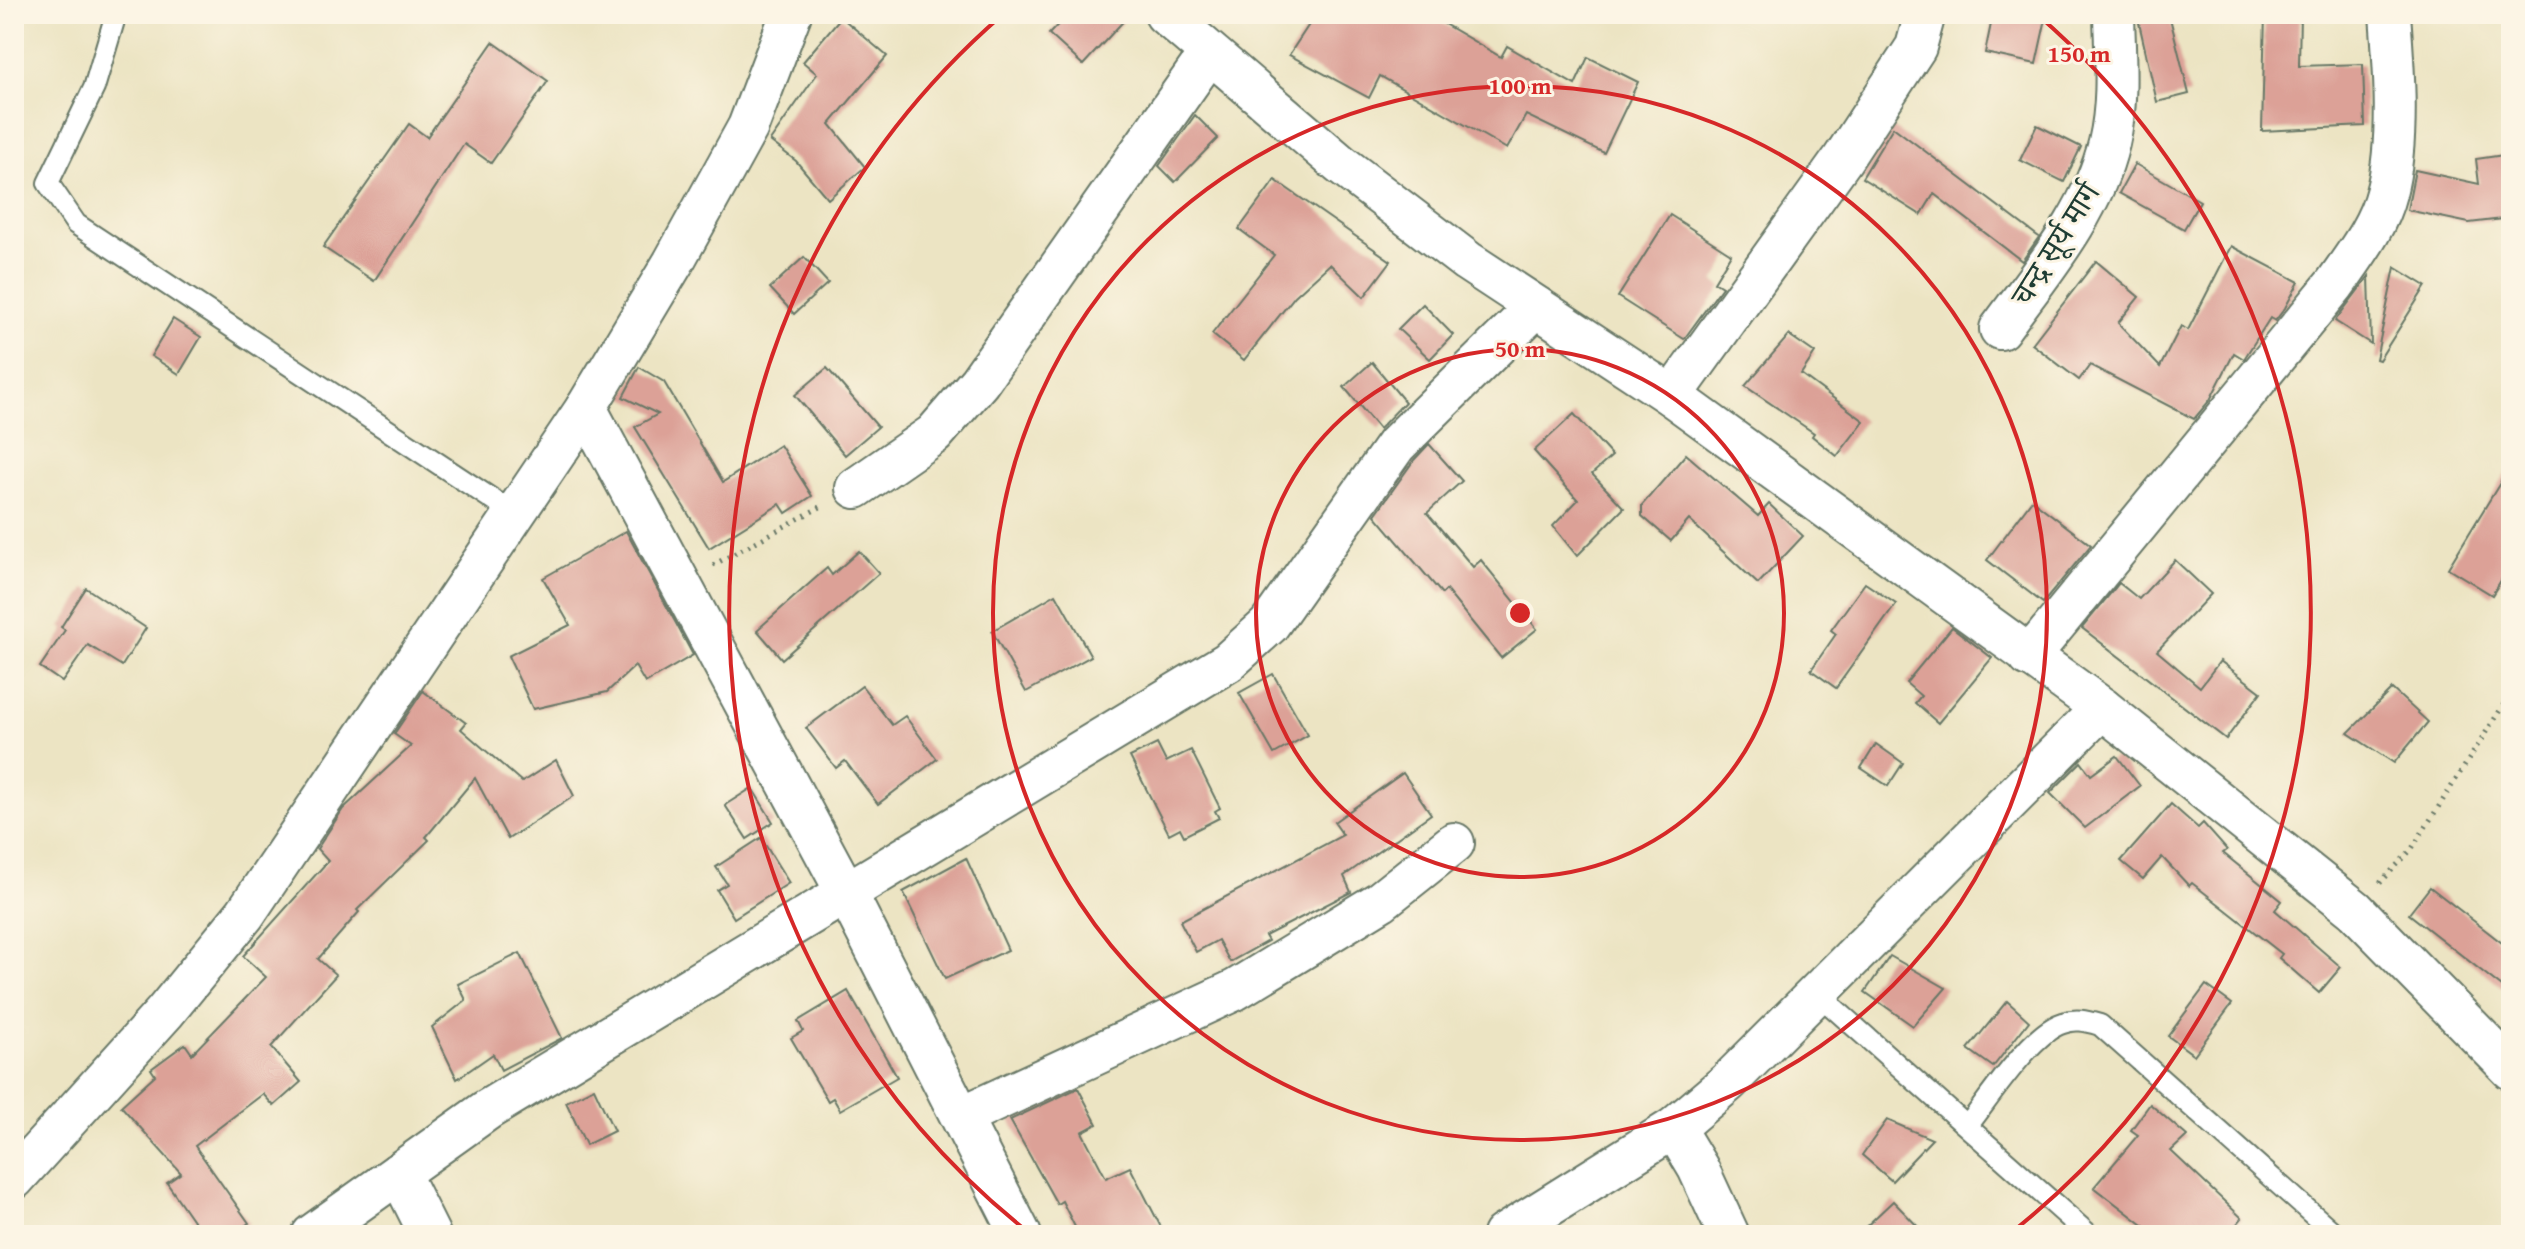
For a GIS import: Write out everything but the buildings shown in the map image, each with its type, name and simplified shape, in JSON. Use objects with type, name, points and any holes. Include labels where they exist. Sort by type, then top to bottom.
[{"type":"street","points":[[14,1179],[154,1024],[245,914],[586,408],[673,263],[748,127],[791,14]]},
{"type":"street","points":[[1165,14],[1340,164],[1536,307],[1672,396],[2102,708],[2355,910],[2511,1069]]},
{"type":"street","points":[[1672,396],[1842,160],[1916,47],[1925,14]]},
{"type":"street","name":"चन्द्र सूर्य मार्ग","points":[[2000,329],[2071,229],[2093,191],[2109,143],[2117,84],[2114,14]]},
{"type":"street","points":[[2029,657],[2335,284],[2367,237],[2386,193],[2392,149],[2390,14]]},
{"type":"street","points":[[856,488],[934,434],[979,382],[1209,54]]},
{"type":"street","points":[[312,1235],[487,1110],[1228,662],[1269,625],[1396,445],[1536,307]]},
{"type":"street","points":[[586,408],[963,1116],[1011,1231]]},
{"type":"street","points":[[1503,1235],[1674,1128],[1728,1082],[2102,708]]},
{"type":"street","points":[[963,1116],[1235,990],[1342,928],[1454,843]]},
{"type":"street","points":[[1674,1128],[1698,1168],[1729,1235]]},
{"type":"street","points":[[399,1173],[430,1235]]},
{"type":"lane","points":[[116,14],[94,88],[48,183],[76,224],[513,513]]},
{"type":"lane","points":[[1818,994],[2089,1235]]},
{"type":"lane","points":[[1968,1125],[2042,1035],[2059,1024],[2078,1019],[2100,1025],[2326,1232]]},
{"type":"path","points":[[681,583],[856,488]]},
{"type":"path","points":[[2355,910],[2411,850],[2511,693]]}]
